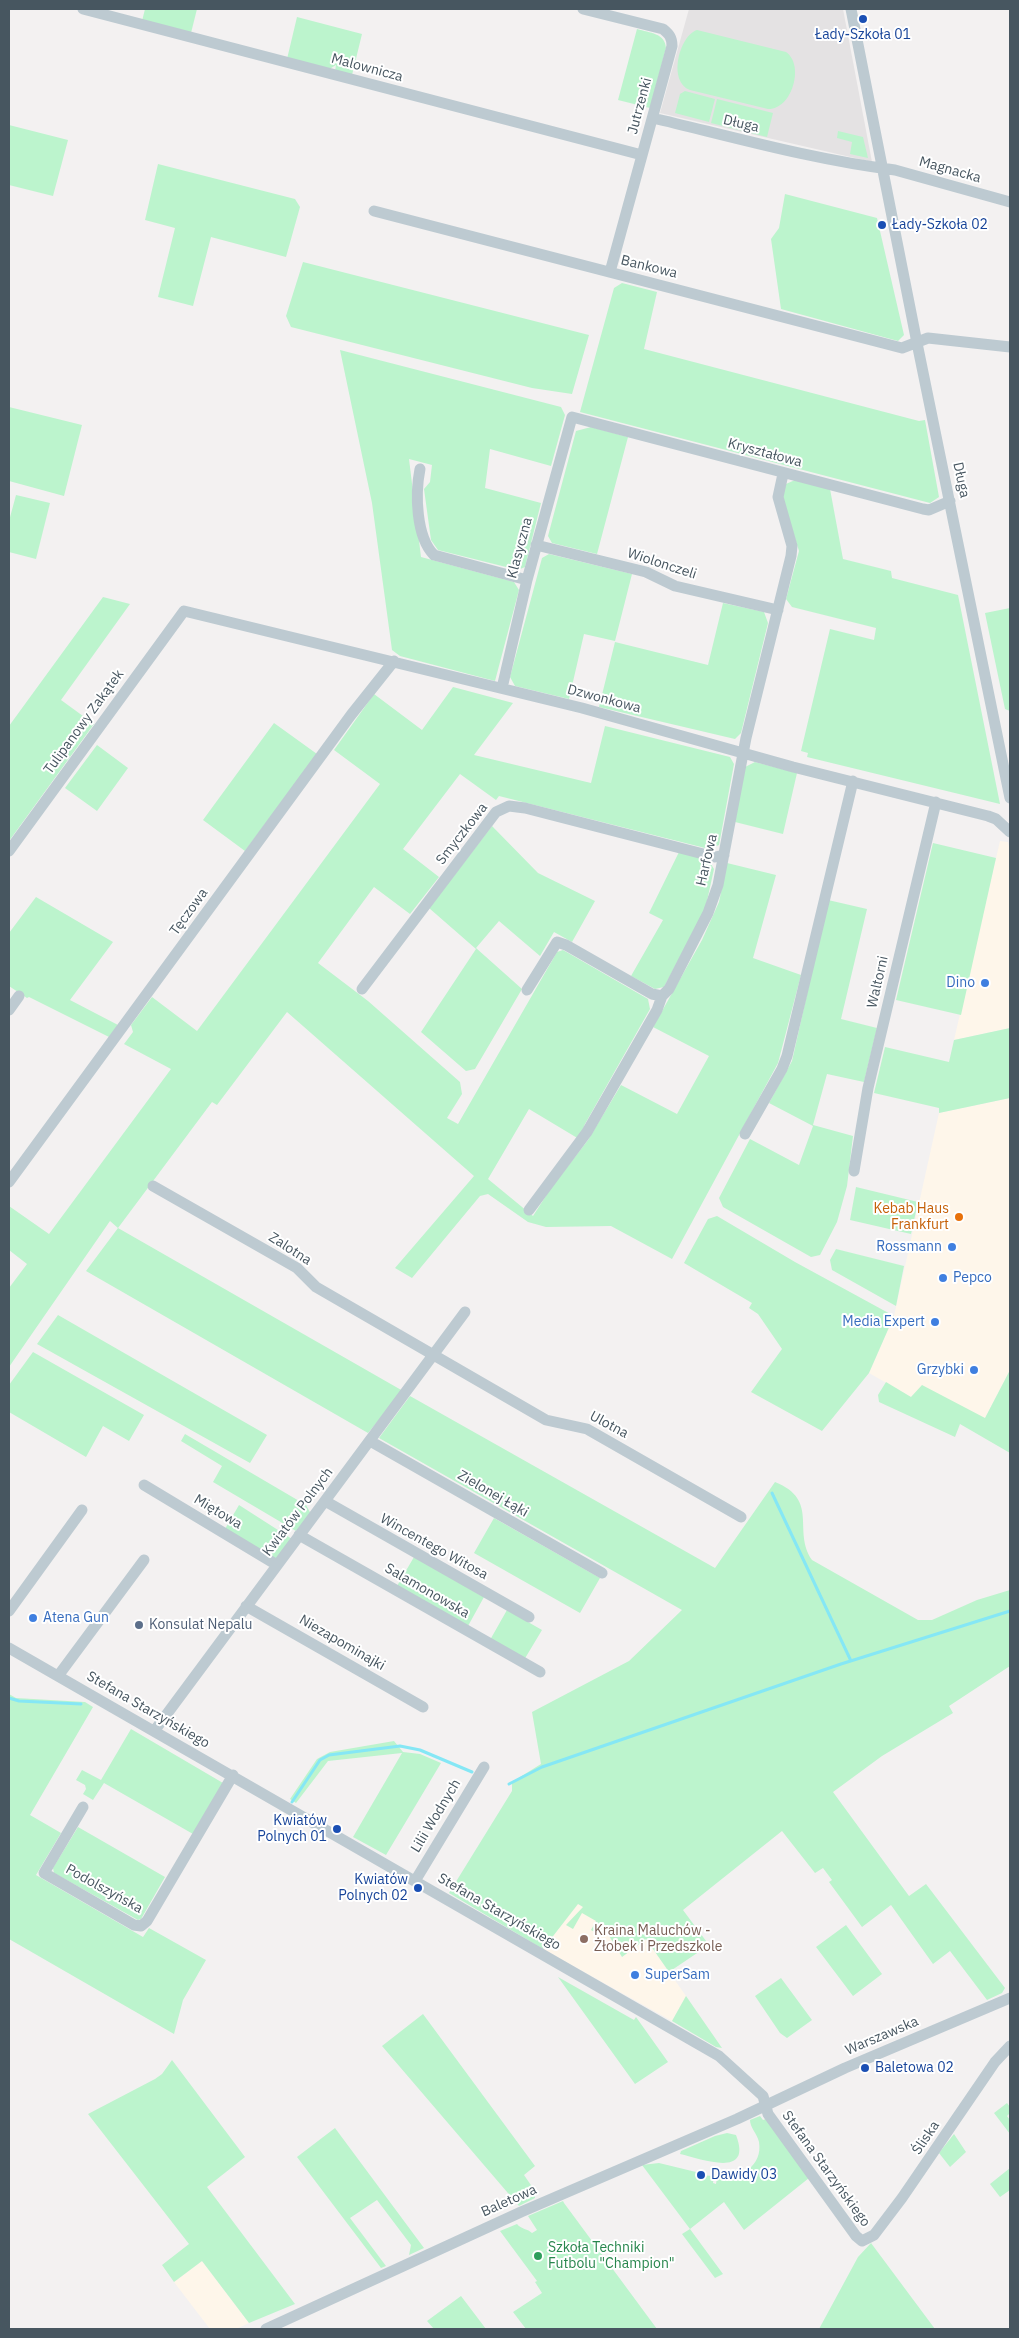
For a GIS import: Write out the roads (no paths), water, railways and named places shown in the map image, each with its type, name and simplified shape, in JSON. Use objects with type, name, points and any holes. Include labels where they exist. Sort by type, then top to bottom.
[{"type":"street","name":"Malownicza","points":[[83,9],[642,155]]},
{"type":"street","name":"Jutrzenki","points":[[583,9],[662,29],[669,34],[672,46],[610,272]]},
{"type":"street","name":"Długa","points":[[851,9],[916,342],[1010,798]]},
{"type":"street","name":"Długa","points":[[653,118],[774,147],[882,169]]},
{"type":"street","name":"Magnacka","points":[[882,169],[895,170],[1010,202]]},
{"type":"street","name":"Bankowa","points":[[374,211],[902,348],[931,338],[1010,347]]},
{"type":"street","name":"Kryształowa","points":[[572,417],[783,474],[923,509],[929,510],[950,501]]},
{"type":"street","name":"Klasyczna","points":[[502,688],[536,545],[572,417]]},
{"type":"street","points":[[420,470],[417,482],[420,529],[427,548],[434,555],[527,580]]},
{"type":"street","name":"Harfowa","points":[[529,1210],[584,1138],[658,1010],[662,996],[669,989],[708,912],[718,886],[744,753],[792,550],[778,497],[783,474]]},
{"type":"street","name":"Wiolonczeli","points":[[536,545],[646,572],[675,586],[778,610]]},
{"type":"street","name":"Dzwonkowa","points":[[184,610],[502,688],[936,802],[996,819],[1010,832]]},
{"type":"street","name":"Tulipanowy Zakątek","points":[[9,851],[184,610]]},
{"type":"street","name":"Tęczowa","points":[[9,1182],[351,715],[394,661]]},
{"type":"street","points":[[745,1134],[782,1069],[786,1056],[853,781]]},
{"type":"street","name":"Waltorni","points":[[854,1171],[868,1088],[936,802]]},
{"type":"street","name":"Smyczkowa","points":[[362,989],[496,812],[504,808],[525,808],[715,857],[724,855]]},
{"type":"street","points":[[527,990],[557,942],[566,945],[652,994],[662,996]]},
{"type":"street","points":[[9,1010],[19,996]]},
{"type":"street","name":"Zalotna","points":[[153,1186],[297,1268],[316,1287],[433,1356]]},
{"type":"street","name":"Kwiatów Polnych","points":[[154,1730],[465,1312]]},
{"type":"street","name":"Ulotna","points":[[433,1356],[546,1420],[587,1429],[741,1517]]},
{"type":"street","name":"Zielonej Łąki","points":[[370,1442],[602,1573]]},
{"type":"street","name":"Miętowa","points":[[144,1485],[277,1565]]},
{"type":"street","name":"Wincentego Witosa","points":[[325,1502],[529,1617]]},
{"type":"street","points":[[9,1611],[82,1510]]},
{"type":"street","name":"Salamonowska","points":[[299,1535],[540,1672]]},
{"type":"street","points":[[58,1676],[144,1560]]},
{"type":"street","name":"Niezapominajki","points":[[246,1606],[422,1707]]},
{"type":"street","name":"Stefana Starzyńskiego","points":[[9,1648],[718,2056],[763,2096],[768,2114],[856,2236],[862,2240]]},
{"type":"street","name":"Lilii Wodnych","points":[[415,1881],[484,1767]]},
{"type":"street","name":"Podolszyńska","points":[[83,1807],[44,1873],[134,1925],[141,1926],[147,1921],[233,1776]]},
{"type":"street","name":"Warszawska","points":[[766,2105],[845,2068],[1010,1998]]},
{"type":"street","name":"Śliska","points":[[862,2240],[874,2235],[902,2198],[995,2062],[1010,2046]]},
{"type":"street","name":"Baletowa","points":[[266,2329],[513,2216],[766,2105]]},
{"type":"waterway","points":[[772,1493],[851,1661]]},
{"type":"waterway","points":[[509,1784],[542,1767],[841,1664],[1010,1611]]},
{"type":"waterway","points":[[9,1698],[19,1701],[81,1704]]},
{"type":"waterway","points":[[292,1802],[320,1760],[329,1755],[400,1746],[420,1750],[472,1772]]},
{"type":"place","name":"Łady-Szkoła 01","points":[[863,19]]},
{"type":"place","name":"Łady-Szkoła 02","points":[[882,225]]},
{"type":"place","name":"Dino","points":[[985,983]]},
{"type":"place","name":"Kebab Haus Frankfurt","points":[[959,1217]]},
{"type":"place","name":"Rossmann","points":[[952,1247]]},
{"type":"place","name":"Pepco","points":[[943,1278]]},
{"type":"place","name":"Media Expert","points":[[935,1322]]},
{"type":"place","name":"Grzybki","points":[[974,1370]]},
{"type":"place","name":"Atena Gun","points":[[33,1618]]},
{"type":"place","name":"Konsulat Nepalu","points":[[139,1625]]},
{"type":"place","name":"Kwiatów Polnych 01","points":[[337,1829]]},
{"type":"place","name":"Kwiatów Polnych 02","points":[[418,1888]]},
{"type":"place","name":"Kraina Maluchów - Żłobek i Przedszkole","points":[[584,1939]]},
{"type":"place","name":"SuperSam","points":[[635,1975]]},
{"type":"place","name":"Baletowa 02","points":[[865,2068]]},
{"type":"place","name":"Dawidy 03","points":[[701,2175]]},
{"type":"place","name":"Szkoła Techniki Futbolu \"Champion\"","points":[[538,2256]]}]
